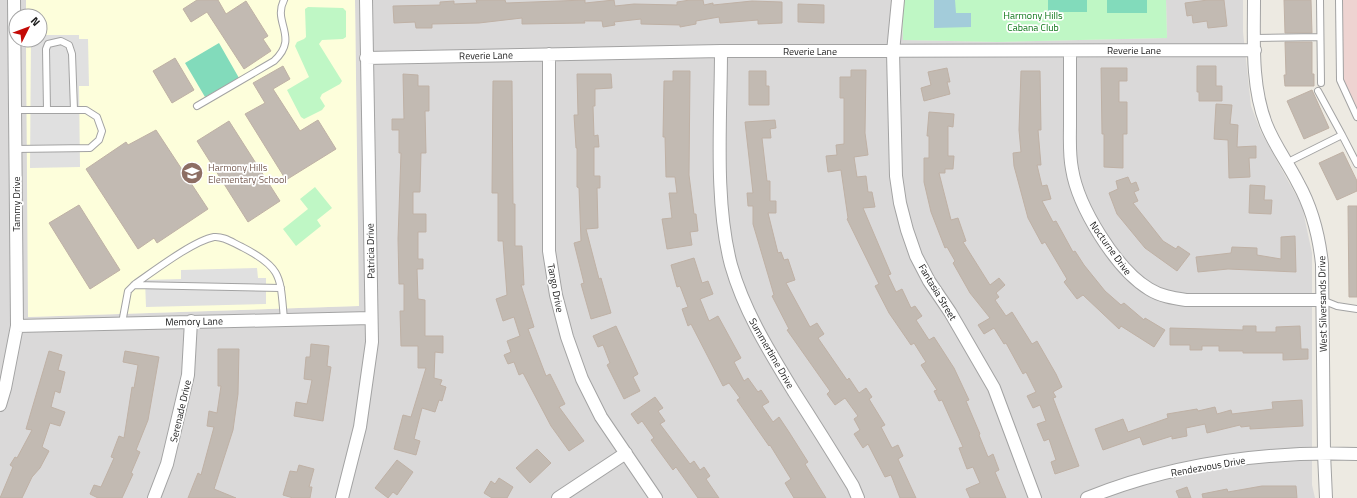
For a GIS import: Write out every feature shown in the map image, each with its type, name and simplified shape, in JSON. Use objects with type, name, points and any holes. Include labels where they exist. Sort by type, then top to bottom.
[{"type":"street","name":"Tammy Drive","points":[[0,405],[6,388],[17,326],[14,0]]},
{"type":"street","name":"Patricia Drive","points":[[342,498],[360,427],[368,380],[372,342],[366,0]]},
{"type":"street","name":"Fantasia Street","points":[[898,0],[893,52],[896,176],[900,203],[907,230],[916,256],[929,281],[950,312],[994,388],[1035,498]]},
{"type":"street","name":"West Silversands Drive","points":[[1254,0],[1254,44],[1257,89],[1260,107],[1273,141],[1298,182],[1314,222],[1322,264],[1324,453],[1326,498]]},
{"type":"street","name":"Reverie Lane","points":[[366,58],[721,51],[1070,51],[1254,44]]},
{"type":"street","name":"Summertime Drive","points":[[721,51],[721,198],[724,232],[731,265],[742,297],[755,327],[853,486],[858,498]]},
{"type":"street","name":"Nocturne Drive","points":[[1070,51],[1070,153],[1076,185],[1091,221],[1121,265],[1134,279],[1150,290],[1167,297],[1186,300],[1322,300]]},
{"type":"street","name":"Tango Drive","points":[[549,54],[549,251],[556,295],[567,337],[582,378],[601,417],[656,498]]},
{"type":"street","name":"Memory Lane","points":[[17,326],[371,318]]},
{"type":"street","name":"Serenade Drive","points":[[154,498],[167,464],[188,375],[191,321]]},
{"type":"street","points":[[558,498],[626,453]]},
{"type":"street","name":"Rendezvous Drive","points":[[1087,498],[1156,475],[1237,458],[1324,453],[1357,454]]},
{"type":"lane","points":[[197,106],[274,62],[282,54],[286,40],[282,20],[282,4],[284,0]]},
{"type":"lane","points":[[1320,0],[1321,83]]},
{"type":"lane","points":[[1339,0],[1340,80],[1357,117]]},
{"type":"lane","points":[[1254,44],[1320,37]]},
{"type":"lane","points":[[47,110],[46,49],[48,44],[61,41],[69,45],[72,54],[74,110]]},
{"type":"lane","points":[[1318,91],[1357,164]]},
{"type":"lane","points":[[15,110],[86,110],[97,117],[102,131],[98,140],[90,148],[15,149]]},
{"type":"lane","points":[[1286,163],[1342,135]]},
{"type":"lane","points":[[122,323],[128,292],[134,286],[197,244],[212,237],[222,237],[255,254],[270,264],[277,273],[281,288],[284,319]]},
{"type":"lane","points":[[134,286],[281,288]]},
{"type":"lane","points":[[1322,300],[1337,306],[1357,309]]},
{"type":"shaded area","points":[[0,0],[26,0],[26,8],[8,8],[8,48],[26,48],[29,317],[358,306],[355,0],[904,0],[902,5],[903,40],[998,42],[1167,38],[1166,0],[1243,0],[1243,32],[1251,106],[1261,132],[1302,206],[1312,253],[1312,485],[1315,498],[0,498]]},
{"type":"shaded area","name":"Harmony Hills Elementary School","points":[[26,0],[355,0],[359,306],[28,317],[26,48],[48,48],[48,8],[26,8]]},
{"type":"shaded area","points":[[1340,0],[1357,0],[1357,109],[1341,79]]},
{"type":"shaded area","points":[[48,35],[79,35],[79,39],[88,39],[89,86],[79,86],[80,167],[30,168],[31,48],[48,48]]},
{"type":"shaded area","points":[[257,268],[258,278],[266,278],[266,304],[146,307],[145,280],[181,279],[181,270]]},
{"type":"green space","name":"Harmony Hills Cabana Club","points":[[904,0],[1166,0],[1167,38],[998,42],[903,40],[902,5]]},
{"type":"green space","points":[[1048,0],[1087,0],[1087,12],[1048,12]]},
{"type":"green space","points":[[1107,0],[1147,0],[1147,13],[1107,13]]},
{"type":"green space","points":[[308,7],[343,8],[346,11],[346,37],[343,39],[322,40],[319,44],[342,81],[340,84],[322,94],[320,98],[325,106],[322,110],[304,119],[301,117],[287,90],[309,77],[295,46],[297,42],[306,37],[305,9]]},
{"type":"green space","points":[[219,43],[239,78],[205,97],[185,63]]},
{"type":"green space","points":[[315,187],[332,208],[317,220],[321,226],[296,246],[283,229],[308,209],[300,199]]},
{"type":"water","points":[[934,0],[955,0],[956,13],[971,13],[971,27],[934,28]]},
{"type":"building","points":[[197,0],[218,0],[226,14],[246,1],[268,36],[263,39],[271,51],[244,69],[207,12],[191,22],[183,9]]},
{"type":"building","points":[[476,0],[505,0],[506,3],[585,0],[585,3],[614,0],[615,6],[634,4],[677,5],[677,2],[690,0],[703,0],[704,5],[713,3],[713,5],[752,1],[782,2],[782,23],[758,24],[758,20],[720,23],[719,17],[696,21],[696,24],[680,27],[680,25],[641,24],[641,19],[614,22],[615,25],[603,27],[602,21],[584,21],[585,23],[522,24],[522,18],[479,23],[432,24],[432,28],[416,28],[415,22],[394,23],[393,6],[440,5],[440,2],[454,1],[454,4],[477,3]]},
{"type":"building","points":[[1208,0],[1224,0],[1227,26],[1208,28],[1207,21],[1193,23],[1192,15],[1187,16],[1185,3]]},
{"type":"building","points":[[1284,0],[1311,0],[1312,33],[1285,33]]},
{"type":"building","points":[[798,4],[824,5],[824,23],[798,22]]},
{"type":"building","points":[[1285,42],[1312,42],[1312,74],[1314,74],[1314,86],[1285,86]]},
{"type":"building","points":[[175,58],[194,90],[172,103],[153,71]]},
{"type":"building","points":[[283,66],[290,79],[273,89],[300,131],[318,120],[336,149],[286,180],[245,114],[265,103],[253,83]]},
{"type":"building","points":[[1197,66],[1216,66],[1216,86],[1222,86],[1222,101],[1199,101],[1199,92],[1197,92]]},
{"type":"building","points":[[947,68],[950,82],[947,82],[950,94],[924,101],[921,88],[931,85],[928,72]]},
{"type":"building","points":[[1101,68],[1127,68],[1127,81],[1119,81],[1119,102],[1127,102],[1127,134],[1123,134],[1123,168],[1104,167]]},
{"type":"building","points":[[851,70],[866,70],[865,133],[868,155],[854,157],[857,177],[866,176],[868,192],[872,192],[875,207],[863,208],[891,274],[888,275],[896,292],[902,289],[911,308],[915,306],[922,316],[916,320],[929,340],[934,337],[954,368],[969,400],[966,401],[988,457],[993,454],[999,470],[995,472],[1006,498],[970,498],[966,489],[980,483],[973,467],[967,469],[959,448],[963,447],[942,400],[939,401],[934,391],[937,390],[921,365],[926,362],[914,343],[911,345],[889,313],[875,286],[879,284],[847,219],[841,170],[828,172],[826,156],[837,155],[836,145],[844,144],[844,98],[840,98],[840,77],[851,77]]},
{"type":"building","points":[[673,71],[690,71],[689,175],[694,214],[696,214],[698,231],[690,232],[692,245],[667,249],[662,219],[672,218],[669,193],[677,193],[675,177],[666,177],[665,137],[663,137],[664,81],[673,81]]},
{"type":"building","points":[[749,71],[766,71],[766,86],[769,86],[769,105],[749,105]]},
{"type":"building","points":[[1021,71],[1040,71],[1041,130],[1038,130],[1041,165],[1037,165],[1042,186],[1047,185],[1051,199],[1042,201],[1053,222],[1056,221],[1073,252],[1075,251],[1105,291],[1121,305],[1124,303],[1144,320],[1145,318],[1165,330],[1154,347],[1121,326],[1119,329],[1083,295],[1077,299],[1064,282],[1067,279],[1045,242],[1042,244],[1028,218],[1014,166],[1013,153],[1021,152],[1019,130]]},
{"type":"building","points":[[403,74],[418,75],[418,86],[429,86],[429,111],[425,111],[426,153],[421,153],[420,192],[413,192],[413,214],[426,214],[426,232],[418,232],[418,259],[423,259],[423,269],[417,269],[418,299],[425,300],[425,336],[443,336],[443,353],[435,352],[434,378],[442,380],[440,385],[446,387],[442,401],[439,400],[435,412],[422,408],[414,439],[420,441],[416,455],[394,449],[403,415],[411,417],[426,368],[418,368],[418,346],[401,346],[400,311],[404,311],[404,284],[399,284],[398,239],[401,153],[399,153],[399,130],[392,130],[392,119],[404,119]]},
{"type":"building","points":[[577,74],[611,74],[612,88],[595,89],[595,106],[593,106],[594,136],[598,135],[599,147],[594,147],[594,176],[600,176],[600,188],[597,188],[598,228],[586,229],[599,279],[601,278],[611,313],[591,319],[581,284],[584,283],[574,243],[581,241],[574,115],[578,115]]},
{"type":"building","points":[[493,81],[512,81],[513,204],[515,204],[515,246],[522,246],[524,285],[521,285],[534,327],[528,329],[546,376],[550,374],[565,404],[559,407],[584,441],[569,451],[551,426],[523,373],[519,375],[514,362],[508,364],[504,355],[511,352],[507,341],[520,336],[514,317],[503,321],[496,299],[507,295],[503,241],[498,241],[498,193],[492,193]]},
{"type":"building","points":[[1312,90],[1329,128],[1304,139],[1287,101]]},
{"type":"building","points":[[1216,104],[1232,105],[1230,124],[1238,125],[1237,147],[1256,146],[1256,158],[1249,158],[1250,177],[1229,178],[1228,140],[1214,139]]},
{"type":"building","points":[[929,112],[954,114],[953,127],[948,126],[948,156],[954,156],[953,169],[945,169],[945,173],[939,173],[951,220],[958,218],[966,241],[963,242],[990,285],[999,278],[1005,285],[996,293],[999,297],[995,300],[1006,316],[1012,312],[1032,344],[1037,341],[1056,374],[1062,387],[1053,392],[1056,397],[1053,398],[1079,466],[1055,474],[1051,462],[1056,460],[1049,439],[1044,441],[1037,424],[1046,421],[1040,405],[1033,408],[1027,396],[1036,392],[1026,372],[1023,374],[1006,343],[1004,344],[994,328],[984,334],[978,325],[990,318],[970,293],[953,263],[955,261],[947,247],[945,248],[931,212],[924,182],[924,158],[929,158],[929,136],[927,136]]},
{"type":"building","points":[[775,120],[776,128],[770,129],[771,138],[762,138],[767,181],[770,181],[770,201],[776,201],[776,213],[768,213],[778,253],[781,252],[784,260],[788,259],[795,280],[786,283],[810,327],[817,323],[824,334],[818,338],[847,380],[849,378],[859,393],[866,388],[872,397],[869,399],[885,425],[881,427],[892,448],[898,445],[903,456],[898,459],[916,498],[900,498],[891,475],[885,477],[868,444],[863,448],[854,434],[860,430],[854,419],[858,416],[845,398],[835,405],[827,394],[830,391],[787,330],[789,329],[772,296],[774,295],[753,224],[753,206],[748,206],[747,193],[753,193],[745,122]]},
{"type":"building","points":[[229,121],[280,201],[248,222],[197,141]]},
{"type":"building","points":[[156,130],[208,209],[157,243],[154,238],[138,249],[86,169],[126,142],[128,145]]},
{"type":"building","points":[[1343,152],[1357,181],[1357,191],[1337,200],[1319,163]]},
{"type":"building","points":[[1128,177],[1131,184],[1136,182],[1139,190],[1134,192],[1138,201],[1133,203],[1163,241],[1176,249],[1178,246],[1190,254],[1177,271],[1145,248],[1117,214],[1109,193],[1118,189],[1116,181]]},
{"type":"building","points":[[1250,185],[1265,186],[1264,200],[1272,200],[1271,214],[1249,213]]},
{"type":"building","points":[[79,205],[120,270],[90,289],[49,223]]},
{"type":"building","points":[[1348,206],[1357,206],[1357,297],[1349,297]]},
{"type":"building","points":[[1295,236],[1296,272],[1228,269],[1198,272],[1196,257],[1231,253],[1232,247],[1257,248],[1257,255],[1281,259],[1281,237]]},
{"type":"building","points":[[694,258],[702,283],[708,281],[713,294],[700,299],[709,321],[718,316],[741,358],[734,362],[744,381],[748,378],[758,392],[761,390],[769,402],[762,406],[773,422],[779,417],[808,462],[805,464],[826,498],[794,498],[785,483],[791,479],[770,445],[769,446],[737,400],[740,398],[729,383],[723,386],[691,324],[688,326],[682,309],[688,307],[680,286],[677,287],[671,265]]},
{"type":"building","points":[[616,326],[638,374],[633,377],[640,391],[624,399],[607,365],[610,363],[603,345],[598,347],[593,336]]},
{"type":"building","points":[[1243,326],[1256,326],[1256,332],[1276,332],[1276,327],[1300,326],[1301,349],[1308,349],[1308,359],[1283,360],[1283,353],[1243,353],[1243,351],[1219,351],[1219,346],[1202,346],[1202,350],[1190,350],[1190,345],[1170,345],[1170,328],[1243,330]]},
{"type":"building","points":[[311,344],[329,346],[327,366],[331,367],[323,421],[294,416],[296,402],[307,404],[312,380],[304,379],[306,357],[310,357]]},
{"type":"building","points":[[218,349],[239,349],[238,394],[233,430],[214,489],[236,498],[188,498],[198,473],[201,475],[214,427],[207,426],[209,411],[217,413],[221,386],[218,386]]},
{"type":"building","points":[[49,351],[62,355],[58,370],[65,372],[60,393],[55,391],[51,407],[65,412],[60,426],[50,423],[42,447],[49,451],[40,468],[32,477],[22,498],[0,498],[13,467],[10,465],[15,457],[17,458],[32,430],[26,429]]},
{"type":"building","points":[[125,351],[159,357],[148,420],[136,450],[140,452],[131,473],[133,474],[122,498],[98,498],[90,494],[94,485],[101,487],[114,458],[111,457],[119,436],[124,438],[132,387],[134,388],[138,365],[123,362]]},
{"type":"building","points":[[655,397],[663,408],[658,411],[665,421],[660,424],[690,464],[694,461],[700,470],[704,467],[710,476],[706,479],[719,498],[698,498],[676,467],[673,470],[651,440],[654,438],[642,421],[638,424],[631,414]]},
{"type":"building","points":[[1302,400],[1303,426],[1250,429],[1250,426],[1241,427],[1240,425],[1207,433],[1205,424],[1186,428],[1187,436],[1172,439],[1172,436],[1143,445],[1140,437],[1103,450],[1095,429],[1123,419],[1128,432],[1168,418],[1167,414],[1197,409],[1198,411],[1215,407],[1217,414],[1231,410],[1232,414],[1273,409],[1272,402]]},
{"type":"building","points":[[537,449],[551,463],[530,483],[516,468]]},
{"type":"building","points":[[397,460],[413,472],[397,495],[393,492],[388,498],[375,488]]},
{"type":"building","points":[[299,465],[314,469],[309,487],[312,487],[310,498],[293,498],[283,495],[290,471],[297,472]]},
{"type":"building","points":[[499,478],[513,487],[507,498],[492,498],[484,493],[491,481],[495,484]]},
{"type":"building","points":[[1262,486],[1296,486],[1297,498],[1203,498],[1202,494],[1227,489],[1228,492]]},
{"type":"building","points":[[1187,487],[1191,498],[1179,498],[1176,491]]},
{"type":"place","name":"Harmony Hills Elementary School","points":[[192,173]]}]
